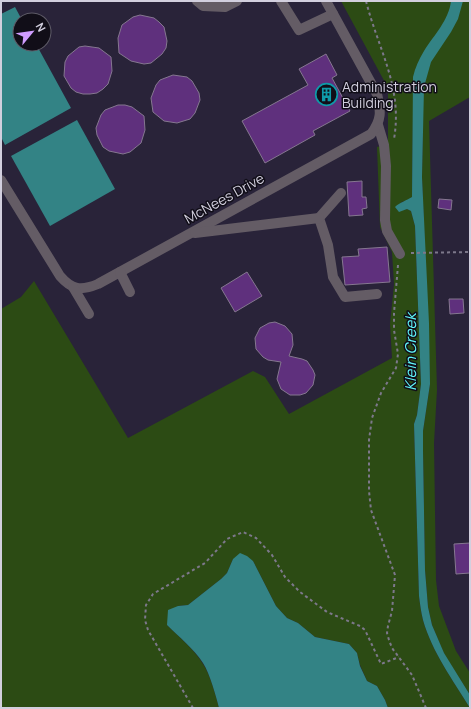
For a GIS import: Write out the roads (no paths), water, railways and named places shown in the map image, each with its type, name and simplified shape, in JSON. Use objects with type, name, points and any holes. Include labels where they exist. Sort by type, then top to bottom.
[{"type":"lane","points":[[197,1],[203,6],[225,7],[238,1]]},
{"type":"lane","points":[[281,1],[300,30],[333,14]]},
{"type":"lane","points":[[326,1],[377,94],[380,106],[378,124],[384,145],[386,166],[386,225],[387,230],[405,254]]},
{"type":"lane","name":"McNees Drive","points":[[73,287],[88,288],[168,249],[189,234],[371,134],[378,124]]},
{"type":"lane","points":[[1,180],[60,276],[68,285],[73,287],[89,314]]},
{"type":"lane","points":[[189,234],[318,218],[341,193]]},
{"type":"lane","points":[[318,218],[328,245],[334,277],[345,297],[377,294]]},
{"type":"lane","points":[[120,272],[130,292]]},
{"type":"place","name":"Administration Building","points":[[327,94]]},
{"type":"water label","name":"Klein Creek","points":[[410,352]]}]
